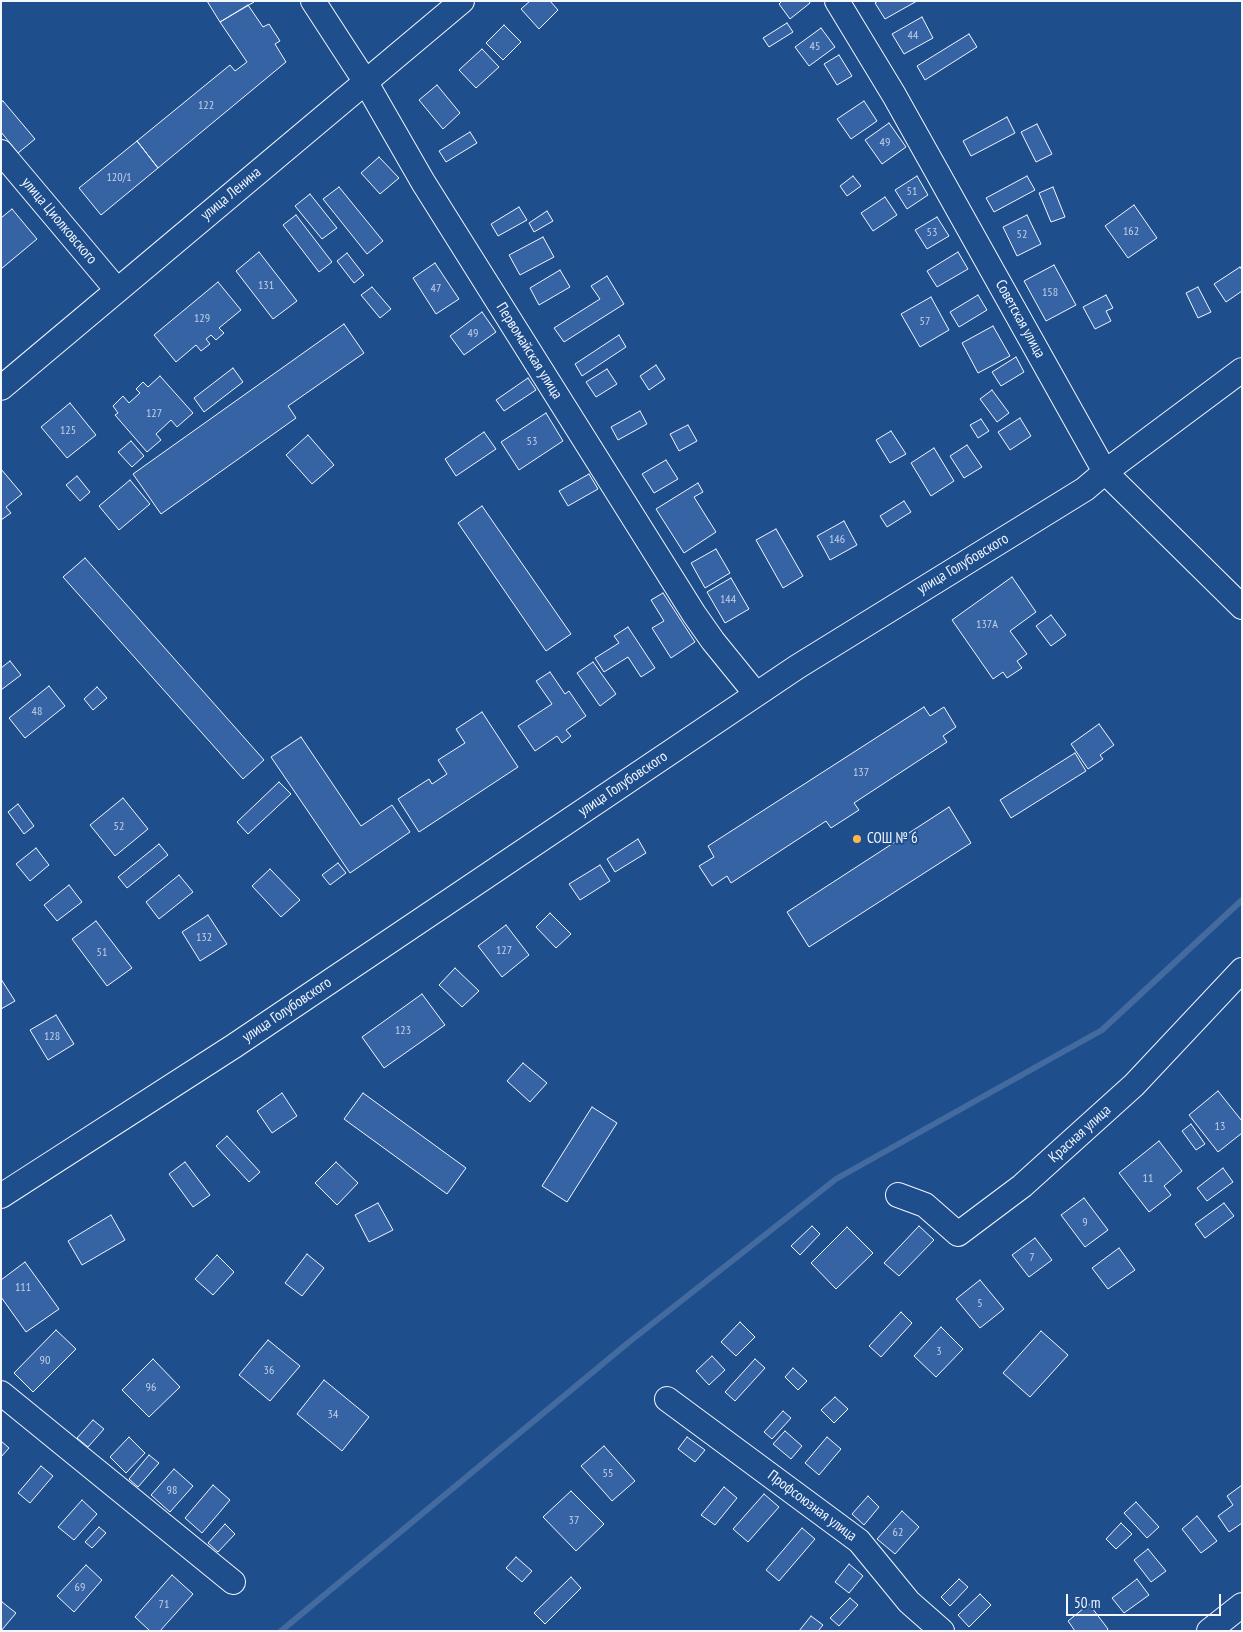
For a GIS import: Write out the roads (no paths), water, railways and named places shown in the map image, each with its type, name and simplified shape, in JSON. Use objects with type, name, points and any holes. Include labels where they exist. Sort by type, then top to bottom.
[{"type":"street","name":"Первомайская улица","points":[[313,1],[365,81],[423,182],[694,614],[756,694]]},
{"type":"street","name":"улица Ленина","points":[[1,388],[462,1]]},
{"type":"street","name":"Советская улица","points":[[837,1],[894,95],[1105,472],[1242,607]]},
{"type":"street","name":"улица Циолковского","points":[[1,152],[117,290]]},
{"type":"street","name":"улица Голубовского","points":[[1,1196],[234,1046],[756,694],[902,601],[1085,489],[1242,370]]},
{"type":"street","name":"Красная улица","points":[[898,1195],[925,1206],[958,1234],[1022,1186],[1134,1085],[1242,970]]},
{"type":"street","points":[[1,1393],[233,1582]]},
{"type":"street","name":"Профсоюзная улица","points":[[667,1399],[859,1541],[909,1602],[942,1631]]},
{"type":"street","points":[[1209,1631],[1242,1605]]},
{"type":"waterway","points":[[281,1631],[629,1342],[836,1179],[1102,1030],[1242,900]]},
{"type":"place","name":"СОШ № 6","points":[[857,839]]}]
